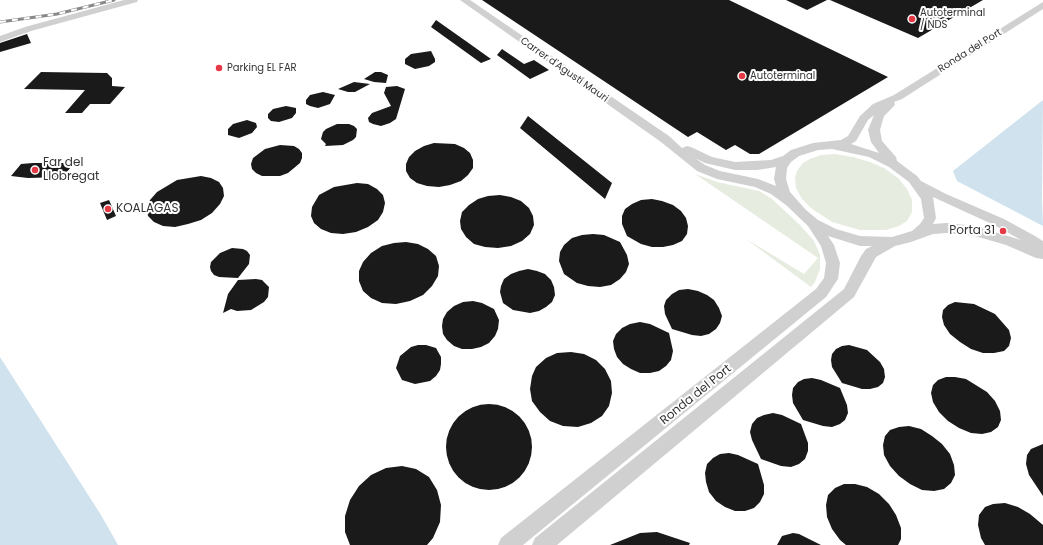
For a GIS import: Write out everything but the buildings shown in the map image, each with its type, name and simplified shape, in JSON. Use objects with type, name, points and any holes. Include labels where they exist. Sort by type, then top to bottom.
[{"type":"street","points":[[0,39],[28,29],[134,0]]},
{"type":"street","name":"Carrer d'Agustí Mauri","points":[[464,0],[665,139]]},
{"type":"street","name":"Ronda del Port","points":[[898,97],[1043,5]]},
{"type":"street","points":[[0,33],[28,29]]},
{"type":"street","points":[[665,139],[700,157],[735,166],[772,164],[787,159],[803,149],[849,141],[864,118],[872,110],[898,97]]},
{"type":"street","points":[[898,97],[879,115],[874,130],[875,136],[881,148],[902,170],[936,194],[999,222],[1043,248]]},
{"type":"street","points":[[665,139],[688,159],[708,172],[758,184],[775,191],[791,202]]},
{"type":"street","points":[[832,145],[873,154],[902,170]]},
{"type":"street","points":[[787,159],[781,168],[780,179],[784,193],[791,202],[813,223],[831,232],[860,241],[892,242],[906,239],[925,227],[930,218],[930,208],[927,198],[913,179]]},
{"type":"street","name":"Ronda del Port","points":[[508,545],[821,293],[831,279],[833,263],[827,245],[813,223]]},
{"type":"street","points":[[916,234],[940,229],[975,231],[1010,241],[1043,255]]},
{"type":"street","name":"Ronda del Port","points":[[542,545],[844,298],[855,284],[866,260],[872,253],[892,242]]},
{"type":"shaded area","points":[[835,154],[870,162],[884,168],[898,178],[907,189],[912,200],[912,212],[907,221],[899,226],[886,230],[860,230],[832,222],[811,208],[802,199],[796,188],[795,178],[797,171],[803,163],[810,159],[821,155]]},
{"type":"shaded area","points":[[695,174],[717,182],[759,191],[772,199],[800,225],[814,241],[820,255],[820,269],[815,282],[811,287],[746,239],[804,274],[818,258]]},
{"type":"water","points":[[1043,100],[1043,226],[957,181],[953,171]]},
{"type":"water","points":[[0,357],[101,515],[118,545],[0,545]]},
{"type":"railway","points":[[0,22],[57,14],[114,0]]},
{"type":"place","name":"Autoterminal / NDS","points":[[912,19]]},
{"type":"place","name":"Parking EL FAR","points":[[219,68]]},
{"type":"place","name":"Autoterminal","points":[[742,76]]},
{"type":"place","name":"Far del Llobregat","points":[[35,170]]},
{"type":"place","name":"KOALAGAS","points":[[108,209]]},
{"type":"place","name":"Porta 31","points":[[1003,231]]}]
